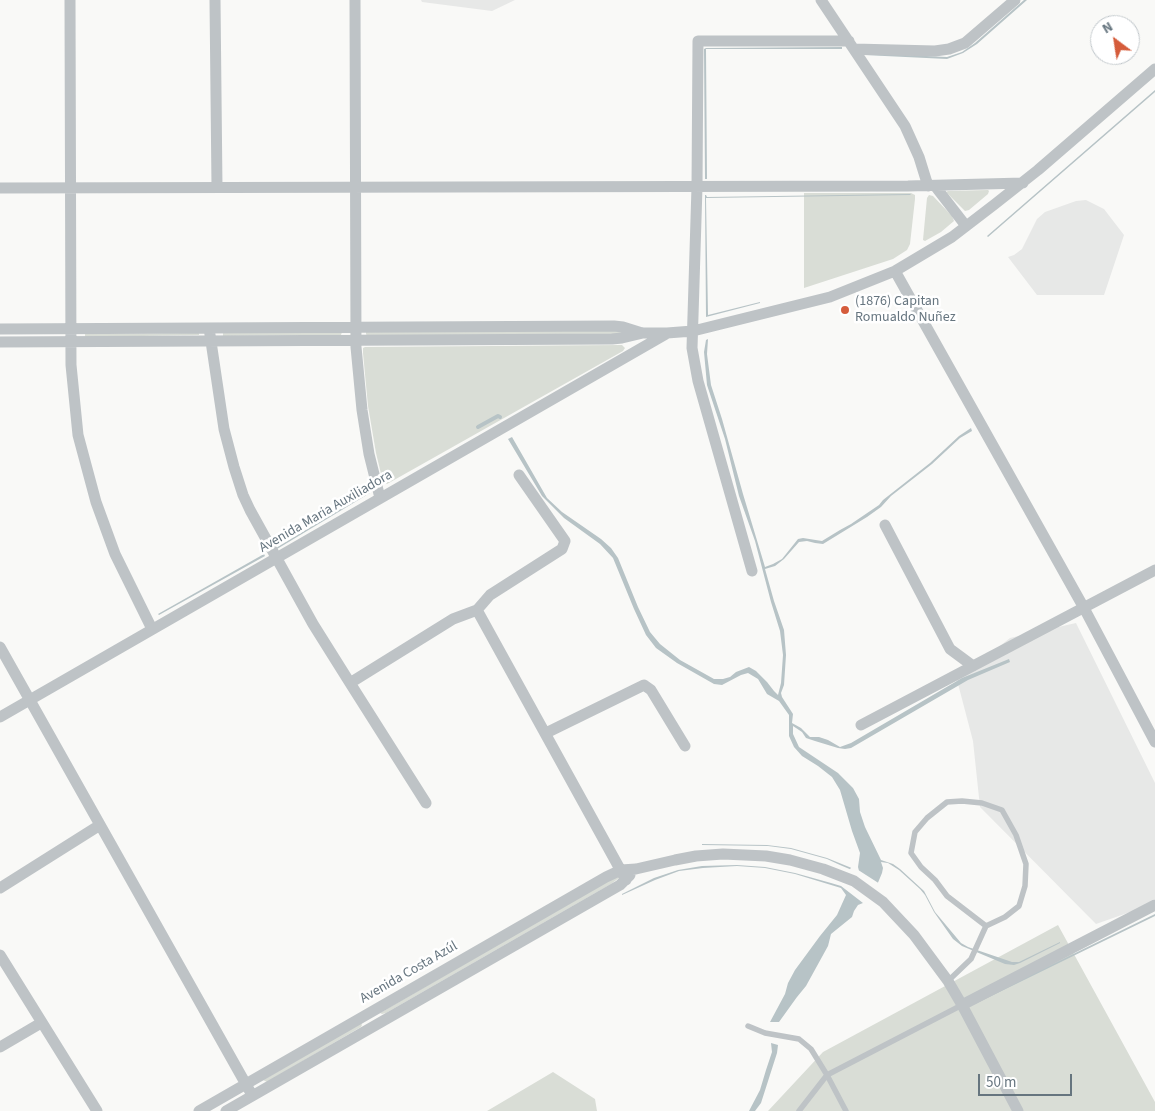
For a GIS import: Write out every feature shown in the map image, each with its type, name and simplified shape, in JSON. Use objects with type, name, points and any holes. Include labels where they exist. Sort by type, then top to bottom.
[{"type":"street","points":[[70,0],[71,365],[78,435],[96,502],[115,554],[152,629]]},
{"type":"street","points":[[215,0],[217,187]]},
{"type":"street","points":[[355,0],[356,340],[362,410],[369,454],[380,498]]},
{"type":"street","points":[[821,0],[905,126],[932,186],[966,226]]},
{"type":"street","points":[[752,572],[698,381],[692,348],[698,187],[698,40],[851,45],[935,51],[949,49],[965,43],[1015,0]]},
{"type":"street","points":[[0,342],[612,339],[643,333],[693,330],[830,297],[895,271],[952,237],[1023,183],[1155,69]]},
{"type":"street","points":[[0,188],[932,186],[1023,183]]},
{"type":"street","points":[[895,271],[1084,608],[1155,742]]},
{"type":"street","points":[[0,329],[614,326],[643,333]]},
{"type":"street","points":[[209,328],[224,429],[243,495],[313,624],[426,803]]},
{"type":"street","name":"Avenida Maria Auxiliadora","points":[[0,717],[667,333]]},
{"type":"street","points":[[350,683],[453,619],[477,610],[490,595],[562,549],[565,541],[519,474]]},
{"type":"street","points":[[885,524],[950,649],[973,666]]},
{"type":"street","points":[[861,725],[1155,570]]},
{"type":"street","points":[[477,610],[624,875]]},
{"type":"street","points":[[0,648],[252,1096]]},
{"type":"street","points":[[546,733],[644,686],[651,690],[685,746]]},
{"type":"street","points":[[0,888],[100,825]]},
{"type":"street","name":"Avenida Costa Azúl","points":[[199,1111],[606,876],[624,875],[636,869],[696,856],[723,854],[790,860],[823,869],[854,881],[882,902],[914,935],[948,981],[1018,1111]]},
{"type":"street","name":"Avenida Costa Azúl","points":[[226,1111],[620,885],[624,875]]},
{"type":"street","points":[[962,1005],[1155,905]]},
{"type":"street","points":[[0,956],[97,1111]]},
{"type":"street","points":[[368,1013],[375,1025]]},
{"type":"street","points":[[0,1047],[42,1023]]},
{"type":"lane","points":[[948,981],[971,959],[986,926],[1005,917],[1019,906],[1025,886],[1026,864],[1016,835],[1002,810],[982,803],[947,802],[927,818],[915,832],[912,853],[921,867],[935,880],[947,896],[986,926]]},
{"type":"lane","points":[[799,1111],[827,1074],[962,1005]]},
{"type":"lane","points":[[748,1026],[765,1033],[799,1040],[811,1049],[827,1074],[846,1111]]},
{"type":"shaded area","points":[[421,0],[515,0],[492,11],[422,2]]},
{"type":"shaded area","points":[[1024,0],[1027,0],[977,44],[963,53],[947,59],[864,55],[864,53],[947,57],[962,52]]},
{"type":"shaded area","points":[[842,47],[842,49],[706,49],[707,179],[705,179],[704,49]]},
{"type":"shaded area","points":[[1155,90],[1155,92],[987,236]]},
{"type":"shaded area","points":[[988,190],[988,194],[969,210],[965,211],[946,192],[948,191]]},
{"type":"shaded area","points":[[804,193],[911,193],[915,195],[910,244],[907,250],[893,259],[804,288]]},
{"type":"shaded area","points":[[911,194],[706,198],[708,315],[760,303],[706,317],[705,195],[707,197]]},
{"type":"shaded area","points":[[929,195],[933,196],[952,216],[954,221],[941,232],[925,241],[923,240],[927,198]]},
{"type":"shaded area","points":[[1086,200],[1104,209],[1124,235],[1104,295],[1037,295],[1008,257],[1022,249],[1037,219],[1045,212],[1076,201]]},
{"type":"shaded area","points":[[622,329],[622,334],[367,336],[366,334],[366,332]]},
{"type":"shaded area","points":[[342,332],[341,335],[223,336],[223,333]]},
{"type":"shaded area","points":[[199,333],[199,335],[85,337],[85,334]]},
{"type":"shaded area","points":[[708,339],[707,354],[711,385],[765,567],[782,559],[798,539],[822,541],[851,524],[879,505],[930,463],[959,436],[971,428],[972,431],[960,438],[932,464],[867,517],[823,544],[807,541],[799,542],[784,559],[775,566],[765,569],[784,630],[786,655],[784,685],[781,693],[793,714],[792,723],[801,728],[810,737],[828,740],[840,747],[851,743],[962,678],[1009,659],[1010,662],[968,680],[851,748],[838,748],[806,738],[802,732],[793,726],[793,734],[799,747],[838,773],[853,788],[859,799],[860,812],[865,827],[881,860],[893,864],[900,869],[924,891],[935,912],[961,943],[1012,962],[1019,962],[1060,943],[1020,963],[1014,965],[1005,964],[962,946],[953,939],[934,912],[920,889],[899,870],[888,863],[881,862],[883,868],[877,885],[859,873],[827,859],[791,849],[768,846],[702,845],[767,845],[791,848],[827,858],[859,871],[860,853],[840,790],[832,777],[802,756],[794,747],[789,736],[789,715],[779,701],[767,694],[758,679],[748,673],[722,685],[714,684],[677,663],[656,648],[646,635],[613,558],[600,544],[564,518],[542,496],[508,439],[512,437],[547,498],[562,512],[611,548],[618,558],[650,632],[660,644],[680,660],[714,679],[730,677],[736,672],[749,667],[756,671],[778,695],[783,655],[780,631],[755,541],[739,496],[725,439],[707,385],[704,352],[706,340]]},
{"type":"shaded area","points":[[622,345],[625,348],[623,351],[387,484],[383,482],[368,406],[363,348]]},
{"type":"shaded area","points":[[369,492],[370,493],[276,548]]},
{"type":"shaded area","points":[[264,554],[265,556],[158,614]]},
{"type":"shaded area","points":[[1076,623],[1155,783],[1155,899],[1133,911],[1096,924],[980,807],[973,741],[957,680],[1010,638]]},
{"type":"shaded area","points":[[737,865],[765,867],[795,873],[841,886],[863,903],[858,905],[852,917],[831,934],[828,946],[806,986],[779,1022],[770,1022],[795,970],[837,915],[846,895],[841,888],[795,874],[765,868],[737,866],[679,871],[622,895],[654,878],[678,870],[702,866]]},
{"type":"shaded area","points":[[619,876],[611,884],[386,1013],[380,1013],[609,880]]},
{"type":"shaded area","points":[[1155,914],[1155,916],[975,1004],[975,1002]]},
{"type":"shaded area","points":[[1058,925],[1155,1102],[1155,1111],[768,1111],[823,1052]]},
{"type":"shaded area","points":[[361,1023],[361,1027],[267,1082],[263,1080]]},
{"type":"shaded area","points":[[771,1043],[778,1045],[777,1053],[761,1103],[755,1111],[749,1111],[760,1090],[772,1052]]},
{"type":"shaded area","points":[[553,1072],[595,1099],[597,1111],[487,1111]]},
{"type":"pier","points":[[852,866],[880,884],[879,887],[876,888],[849,871]]},
{"type":"waterway","points":[[478,427],[498,416],[500,417]]},
{"type":"place","name":"(1876) Capitan Romualdo Nuñez","points":[[845,310]]}]
